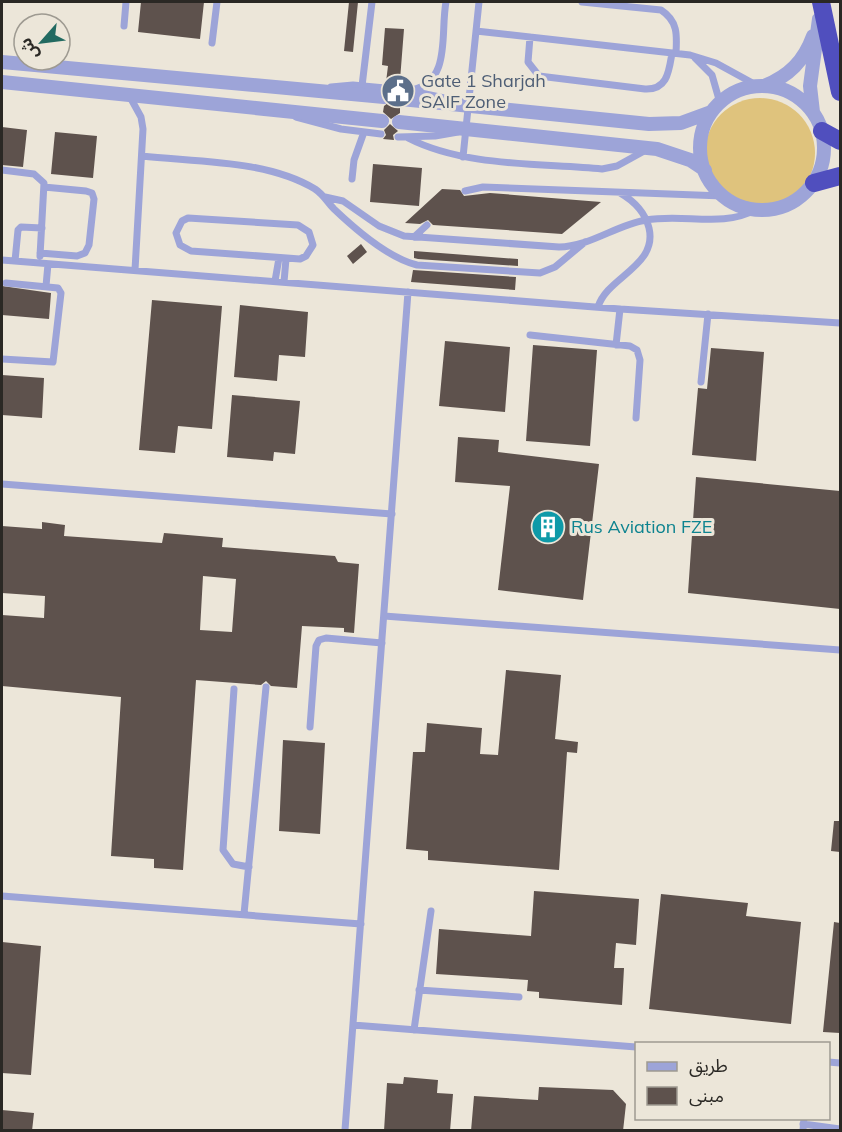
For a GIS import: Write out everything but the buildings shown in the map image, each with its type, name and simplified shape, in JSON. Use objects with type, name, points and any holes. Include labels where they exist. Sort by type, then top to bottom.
[{"type":"highway","points":[[819,4],[840,92]]},
{"type":"highway","points":[[822,131],[840,141]]},
{"type":"highway","points":[[814,183],[840,176]]},
{"type":"street","points":[[405,93],[468,105],[657,124],[681,123],[716,108],[737,91],[761,86],[784,76],[801,61],[814,34],[819,4]]},
{"type":"street","points":[[716,108],[702,134],[701,158],[705,170],[723,195],[744,207],[769,210],[794,201],[814,183],[824,158],[822,131],[813,112],[810,86],[818,40],[819,4]]},
{"type":"street","points":[[2,62],[318,91],[385,92]]},
{"type":"street","points":[[2,82],[277,110],[382,127]]},
{"type":"street","points":[[761,86],[791,93],[813,112]]},
{"type":"street","points":[[398,129],[466,129],[648,148],[674,153],[705,170]]},
{"type":"lane","points":[[124,26],[126,2]]},
{"type":"lane","points":[[212,43],[217,2]]},
{"type":"lane","points":[[362,86],[372,2]]},
{"type":"lane","points":[[405,93],[430,83],[440,68],[446,2]]},
{"type":"lane","points":[[463,157],[479,2]]},
{"type":"lane","points":[[530,37],[528,62],[539,76],[645,89],[657,88],[666,80],[674,53],[676,29],[668,15],[661,10],[582,2]]},
{"type":"lane","points":[[476,31],[690,55],[716,63],[761,86]]},
{"type":"lane","points":[[690,55],[702,63],[712,75],[716,108]]},
{"type":"lane","points":[[318,91],[341,86],[362,86],[385,92]]},
{"type":"lane","points":[[128,95],[141,117],[142,156],[135,270]]},
{"type":"lane","points":[[277,110],[319,124],[364,132],[382,127]]},
{"type":"lane","points":[[398,129],[408,138],[434,150],[463,157],[602,169],[617,166],[648,148]]},
{"type":"lane","points":[[408,138],[435,136],[466,129]]},
{"type":"lane","points":[[352,179],[354,160],[364,132]]},
{"type":"lane","points":[[142,156],[281,172],[300,180],[325,197],[333,208],[376,243],[400,259],[417,265],[540,273],[555,267],[585,242]]},
{"type":"lane","points":[[2,170],[38,175],[44,188],[39,263]]},
{"type":"lane","points":[[465,191],[483,187],[723,195]]},
{"type":"lane","points":[[40,253],[77,256],[85,253],[89,245],[94,199],[92,193],[86,191],[44,188]]},
{"type":"lane","points":[[598,307],[606,291],[643,258],[649,246],[650,233],[647,220],[629,198],[618,191]]},
{"type":"lane","points":[[325,197],[343,201],[394,233],[414,237],[559,247],[585,242],[647,220],[727,219],[755,210]]},
{"type":"lane","points":[[194,218],[304,227],[313,238],[311,251],[300,259],[282,258],[191,251],[180,245],[176,232],[182,221],[194,218]]},
{"type":"lane","points":[[414,237],[427,225]]},
{"type":"lane","points":[[15,261],[18,230],[21,227],[42,228]]},
{"type":"lane","points":[[275,281],[282,258]]},
{"type":"lane","points":[[282,258],[284,282]]},
{"type":"lane","points":[[2,260],[620,309],[840,323]]},
{"type":"lane","points":[[46,286],[48,264]]},
{"type":"lane","points":[[2,358],[49,363],[54,360],[61,292],[58,288],[46,286],[6,283]]},
{"type":"lane","points":[[345,1131],[408,292]]},
{"type":"lane","points":[[616,345],[620,309]]},
{"type":"lane","points":[[701,382],[708,314]]},
{"type":"lane","points":[[530,335],[634,348],[640,357],[636,418]]},
{"type":"lane","points":[[2,484],[392,514]]},
{"type":"lane","points":[[384,616],[840,650]]},
{"type":"lane","points":[[310,727],[316,646],[319,640],[326,638],[382,643]]},
{"type":"lane","points":[[244,914],[266,687]]},
{"type":"lane","points":[[234,689],[223,850],[233,864],[249,867]]},
{"type":"lane","points":[[2,896],[361,924]]},
{"type":"lane","points":[[414,1030],[431,911]]},
{"type":"lane","points":[[419,990],[519,997]]},
{"type":"lane","points":[[353,1025],[635,1047]]},
{"type":"lane","points":[[803,1125],[840,1129]]},
{"type":"shaded area","points":[[760,98],[781,102],[799,114],[811,132],[815,153],[811,174],[799,192],[781,204],[760,208],[739,204],[721,192],[709,174],[705,153],[709,132],[721,114],[739,102]]},
{"type":"place","name":"Gate 1 Sharjah SAIF Zone","points":[[398,91]]},
{"type":"place","name":"Rus Aviation FZE","points":[[548,527]]}]
